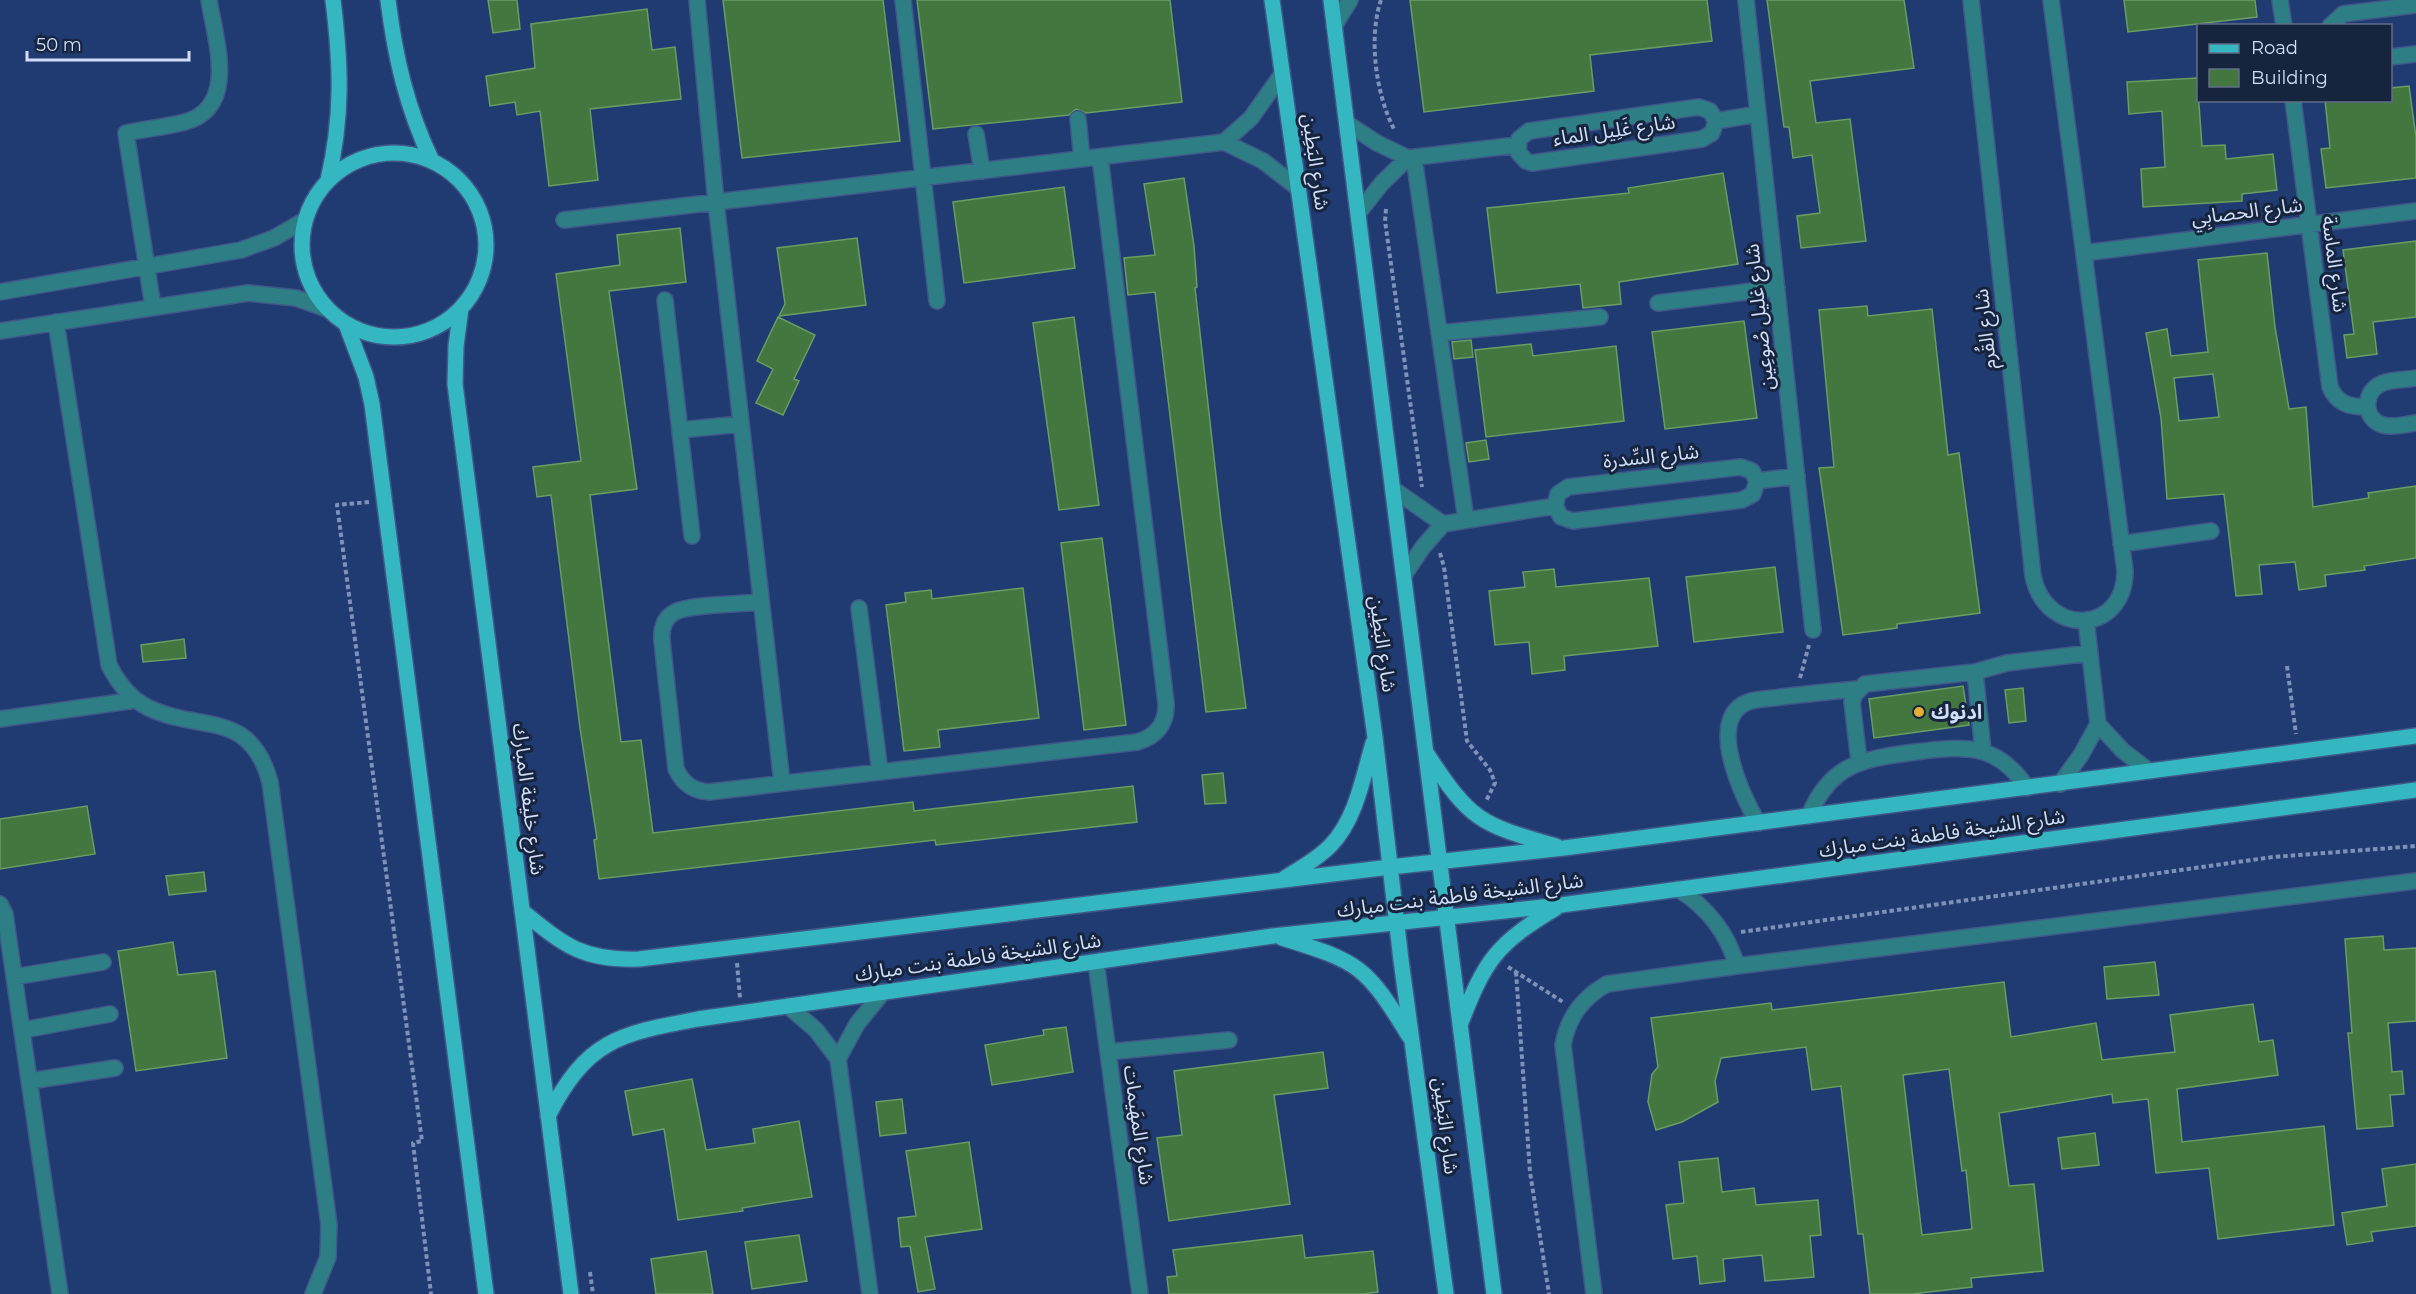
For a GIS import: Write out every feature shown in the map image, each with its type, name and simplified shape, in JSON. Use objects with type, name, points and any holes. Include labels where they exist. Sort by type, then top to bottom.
[{"type":"main road","points":[[328,180],[338,133],[341,84],[333,0]]},
{"type":"main road","points":[[387,0],[395,57],[402,84],[432,162]]},
{"type":"main road","name":"شارع البَطِين","points":[[1272,0],[1375,737],[1446,1294]]},
{"type":"main road","name":"شارع البَطِين","points":[[1331,0],[1494,1294]]},
{"type":"main road","points":[[399,154],[432,162],[450,173],[466,188],[477,207],[484,228],[486,249],[483,271],[474,291],[461,308],[445,322],[427,332],[386,337],[365,333],[346,324],[327,309],[313,290],[304,268],[301,244],[305,220],[314,198],[328,180],[345,166],[366,157],[399,154]]},
{"type":"main road","name":"شارع خليفة المبارك","points":[[461,308],[456,346],[455,384],[571,1294]]},
{"type":"main road","points":[[346,324],[357,350],[370,395],[486,1294]]},
{"type":"main road","name":"شارع الشيخة فاطمة بنت مبارك","points":[[522,911],[566,945],[600,958],[639,959],[1390,867],[1564,848],[2416,736]]},
{"type":"main road","points":[[1282,880],[1319,856],[1339,835],[1348,820],[1375,737]]},
{"type":"main road","points":[[1425,750],[1450,789],[1476,817],[1500,830],[1564,848]]},
{"type":"main road","name":"شارع الشيخة فاطمة بنت مبارك","points":[[548,1116],[576,1069],[604,1046],[620,1038],[667,1025],[1273,936],[1562,905],[2416,790]]},
{"type":"main road","points":[[1459,1027],[1476,984],[1493,955],[1519,931],[1562,905]]},
{"type":"main road","points":[[1273,936],[1328,952],[1361,970],[1380,989],[1414,1042]]},
{"type":"street","points":[[153,307],[126,133],[185,122],[204,112],[211,105],[216,96],[220,75],[209,0]]},
{"type":"street","points":[[697,0],[716,202],[782,783]]},
{"type":"street","points":[[903,0],[937,301]]},
{"type":"street","points":[[1334,26],[1350,0]]},
{"type":"street","name":"شارع غليل صُوعِين","points":[[1746,0],[1814,630]]},
{"type":"street","name":"شارع القُرم","points":[[1971,0],[2033,576],[2038,594],[2049,610],[2066,619],[2086,620]]},
{"type":"street","points":[[2050,0],[2125,571],[2122,591],[2112,607],[2104,614],[2086,620],[2098,723],[2081,755],[2060,784]]},
{"type":"street","points":[[2280,0],[2284,24]]},
{"type":"street","points":[[2332,24],[2343,14],[2416,5]]},
{"type":"street","points":[[2392,57],[2416,54]]},
{"type":"street","points":[[1224,142],[1251,118],[1282,74]]},
{"type":"street","name":"شارع الماسة","points":[[2293,102],[2330,387],[2337,399],[2344,404],[2367,407],[2374,421],[2381,425],[2416,423]]},
{"type":"street","name":"شارع غَلِيل الماء","points":[[1699,107],[1710,111],[1716,121],[1713,133],[1702,139],[1539,163],[1526,161],[1518,152],[1517,145],[1519,139],[1529,131],[1699,107]]},
{"type":"street","points":[[1716,121],[1758,114]]},
{"type":"street","points":[[1078,119],[1082,159]]},
{"type":"street","points":[[1347,124],[1377,143],[1411,158]]},
{"type":"street","points":[[976,134],[982,171]]},
{"type":"street","points":[[564,219],[1224,142],[1263,161],[1298,188]]},
{"type":"street","name":"شارع غَلِيل الماء","points":[[1411,158],[1517,145]]},
{"type":"street","points":[[761,602],[682,609],[666,621],[661,634],[675,761],[680,777],[693,789],[701,791],[782,783],[1137,742],[1153,735],[1164,721],[1167,712],[1165,691],[1100,157]]},
{"type":"street","points":[[1359,212],[1382,183],[1411,158]]},
{"type":"street","points":[[1411,158],[1466,520]]},
{"type":"street","name":"شارع الحصابِي","points":[[2084,253],[2416,212]]},
{"type":"street","points":[[0,292],[241,250],[274,238],[305,220]]},
{"type":"street","points":[[1658,303],[1777,288]]},
{"type":"street","points":[[0,331],[248,293],[296,298],[327,309]]},
{"type":"street","points":[[665,300],[692,536]]},
{"type":"street","points":[[1439,333],[1600,317]]},
{"type":"street","points":[[56,322],[105,651],[116,678],[135,700],[165,714],[208,722],[233,731],[253,748],[266,770],[329,1225],[328,1257],[324,1272],[313,1294]]},
{"type":"street","points":[[2367,407],[2367,399],[2376,386],[2390,381],[2416,378]]},
{"type":"street","points":[[680,430],[741,424]]},
{"type":"street","name":"شارع السِّدرة","points":[[1555,506],[1555,500],[1562,489],[1574,486],[1741,467],[1752,471],[1757,481]]},
{"type":"street","points":[[1404,575],[1422,547],[1443,524],[1555,506],[1561,517],[1567,520],[1585,520],[1742,500],[1753,494],[1757,481],[1797,476]]},
{"type":"street","points":[[1393,489],[1443,524]]},
{"type":"street","points":[[2121,544],[2211,531]]},
{"type":"street","points":[[859,608],[880,772]]},
{"type":"street","points":[[1758,822],[1738,782],[1732,760],[1729,727],[1737,710],[1755,700],[1859,689],[1872,682],[1975,672],[2007,663],[2090,653]]},
{"type":"street","points":[[1975,672],[1983,751]]},
{"type":"street","points":[[1859,689],[1855,694],[1852,709],[1859,761]]},
{"type":"street","points":[[0,719],[135,700]]},
{"type":"street","points":[[2098,723],[2122,750],[2150,771]]},
{"type":"street","points":[[1809,816],[1818,796],[1832,779],[1859,761],[1957,747],[1983,751],[2009,765],[2027,788]]},
{"type":"street","points":[[1594,1294],[1563,1057],[1565,1033],[1576,1010],[1595,991],[1619,981],[2416,881]]},
{"type":"street","points":[[1678,889],[1699,904],[1716,921],[1732,949],[1737,966]]},
{"type":"street","points":[[0,904],[5,914],[60,1294]]},
{"type":"street","points":[[14,977],[104,962]]},
{"type":"street","name":"شارع المهَيمات","points":[[1096,962],[1140,1294]]},
{"type":"street","points":[[838,1059],[857,1024],[883,992]]},
{"type":"street","points":[[788,1006],[816,1030],[838,1059],[870,1294]]},
{"type":"street","points":[[22,1030],[110,1014]]},
{"type":"street","points":[[1108,1052],[1229,1040]]},
{"type":"street","points":[[30,1081],[115,1068]]},
{"type":"path","points":[[1381,0],[1374,35],[1382,103],[1394,130],[1411,158]]},
{"type":"path","points":[[1387,205],[1384,221],[1422,490]]},
{"type":"path","points":[[384,500],[337,506],[422,1141],[413,1143],[431,1294]]},
{"type":"path","points":[[1443,524],[1438,549],[1444,567],[1464,732],[1471,748],[1490,771],[1495,783],[1484,804]]},
{"type":"path","points":[[1799,682],[1814,630]]},
{"type":"path","points":[[2287,666],[2298,751]]},
{"type":"path","points":[[1737,933],[2273,857],[2416,846]]},
{"type":"path","points":[[736,947],[741,1013]]},
{"type":"path","points":[[1504,965],[1576,1010]]},
{"type":"path","points":[[1516,972],[1530,1172],[1549,1294]]},
{"type":"path","points":[[590,1272],[592,1294]]},
{"type":"building","points":[[488,0],[517,0],[520,29],[493,33]]},
{"type":"building","points":[[723,0],[883,0],[900,141],[742,158]]},
{"type":"building","points":[[917,0],[1170,0],[1182,102],[1086,113],[1076,109],[1069,115],[933,129]]},
{"type":"building","points":[[1410,0],[1707,0],[1712,41],[1590,55],[1594,91],[1424,112]]},
{"type":"building","points":[[1767,0],[1904,0],[1914,68],[1810,81],[1816,123],[1850,119],[1866,241],[1801,248],[1797,216],[1820,213],[1812,155],[1793,158],[1789,127],[1784,127]]},
{"type":"building","points":[[2124,0],[2255,0],[2257,17],[2128,32]]},
{"type":"building","points":[[647,9],[652,50],[675,47],[681,99],[590,109],[598,180],[549,186],[540,111],[517,115],[515,102],[490,106],[486,76],[535,68],[531,24]]},
{"type":"building","points":[[2197,78],[2202,146],[2225,145],[2226,159],[2273,154],[2277,190],[2242,194],[2242,201],[2143,207],[2141,169],[2165,167],[2162,111],[2129,114],[2127,82]]},
{"type":"building","points":[[2409,86],[2416,137],[2416,178],[2326,188],[2321,149],[2330,148],[2325,102],[2392,102],[2392,88]]},
{"type":"building","points":[[1723,173],[1738,264],[1619,282],[1621,304],[1583,308],[1580,284],[1497,293],[1487,208],[1629,193],[1628,188]]},
{"type":"building","points":[[1184,178],[1194,246],[1197,287],[1195,288],[1221,520],[1246,708],[1206,712],[1155,292],[1128,295],[1124,258],[1155,255],[1144,184]]},
{"type":"building","points":[[1064,187],[1075,268],[964,283],[953,202]]},
{"type":"building","points":[[680,228],[686,282],[609,291],[637,489],[590,495],[621,742],[641,740],[653,833],[913,802],[914,811],[1133,786],[1137,822],[936,845],[935,840],[599,879],[594,840],[597,839],[580,728],[551,495],[537,497],[533,467],[581,461],[556,274],[620,265],[617,235]]},
{"type":"building","points":[[857,238],[866,305],[779,316],[785,304],[777,248]]},
{"type":"building","points":[[2416,241],[2416,317],[2373,322],[2377,354],[2347,358],[2344,335],[2354,334],[2343,250]]},
{"type":"building","points":[[2267,253],[2275,327],[2289,409],[2306,407],[2313,507],[2369,498],[2368,493],[2416,486],[2416,558],[2364,566],[2365,570],[2325,575],[2326,586],[2299,590],[2295,562],[2259,565],[2262,594],[2236,596],[2224,494],[2167,499],[2161,418],[2146,333],[2167,329],[2171,356],[2208,352],[2198,260]],"holes":[[[2213,374],[2219,417],[2179,421],[2174,378]]]},
{"type":"building","points":[[1867,306],[1868,316],[1932,309],[1948,455],[1959,453],[1980,613],[1897,624],[1897,628],[1843,635],[1819,468],[1834,467],[1819,310]]},
{"type":"building","points":[[778,317],[815,335],[794,379],[799,381],[783,415],[756,403],[773,369],[757,361]]},
{"type":"building","points":[[1074,317],[1099,505],[1059,510],[1033,323]]},
{"type":"building","points":[[1744,321],[1757,418],[1665,429],[1652,332]]},
{"type":"building","points":[[1471,340],[1473,357],[1454,359],[1452,342]]},
{"type":"building","points":[[1531,344],[1533,356],[1616,346],[1624,421],[1486,437],[1475,350]]},
{"type":"building","points":[[1486,440],[1489,459],[1469,462],[1466,443]]},
{"type":"building","points":[[1102,538],[1126,725],[1084,730],[1061,543]]},
{"type":"building","points":[[1775,567],[1783,632],[1694,642],[1686,577]]},
{"type":"building","points":[[1554,569],[1556,587],[1649,578],[1658,646],[1564,656],[1565,670],[1532,674],[1529,642],[1495,645],[1489,591],[1525,587],[1523,572]]},
{"type":"building","points":[[1023,588],[1039,718],[938,730],[940,747],[904,751],[886,605],[906,602],[905,593],[931,590],[932,599]]},
{"type":"building","points":[[184,639],[186,658],[143,662],[141,645]]},
{"type":"building","name":"ادنوك","points":[[1963,686],[1969,725],[1874,738],[1869,699]]},
{"type":"building","points":[[2023,688],[2026,721],[2009,723],[2005,690]]},
{"type":"building","points":[[1223,773],[1226,803],[1205,804],[1202,775]]},
{"type":"building","points":[[87,806],[95,854],[0,869],[0,819]]},
{"type":"building","points":[[204,872],[206,891],[169,895],[166,876]]},
{"type":"building","points":[[2383,936],[2384,950],[2416,948],[2416,1021],[2388,1023],[2392,1072],[2402,1071],[2404,1094],[2390,1095],[2393,1126],[2357,1129],[2348,1033],[2352,1033],[2345,939]]},
{"type":"building","points":[[173,942],[178,975],[215,971],[227,1058],[136,1071],[118,951]]},
{"type":"building","points":[[2155,962],[2159,995],[2107,999],[2104,967]]},
{"type":"building","points":[[2004,982],[2011,1037],[2096,1023],[2102,1060],[2175,1052],[2170,1015],[2253,1004],[2259,1042],[2273,1040],[2278,1075],[2177,1089],[2182,1142],[2324,1126],[2334,1225],[2218,1239],[2209,1168],[2156,1173],[2148,1099],[2113,1103],[2112,1094],[1999,1113],[2009,1186],[2034,1184],[2043,1271],[1971,1278],[1972,1287],[1912,1294],[1870,1294],[1863,1234],[1858,1234],[1841,1086],[1812,1090],[1806,1047],[1721,1058],[1715,1081],[1718,1102],[1682,1122],[1656,1130],[1648,1102],[1652,1074],[1658,1067],[1651,1018],[1771,1003],[1772,1010]],"holes":[[[1949,1069],[1962,1171],[1966,1170],[1972,1229],[1922,1235],[1903,1075]]]},
{"type":"building","points":[[1066,1027],[1073,1072],[992,1085],[985,1045],[1044,1035],[1043,1030]]},
{"type":"building","points":[[1323,1052],[1328,1088],[1274,1095],[1290,1204],[1169,1221],[1157,1138],[1182,1135],[1174,1071]]},
{"type":"building","points":[[692,1079],[706,1150],[755,1143],[753,1129],[799,1121],[812,1197],[742,1208],[743,1211],[678,1220],[664,1129],[633,1135],[625,1091]]},
{"type":"building","points":[[902,1099],[906,1133],[880,1136],[876,1102]]},
{"type":"building","points":[[2095,1133],[2099,1165],[2062,1169],[2058,1138]]},
{"type":"building","points":[[969,1142],[982,1229],[925,1237],[935,1289],[918,1292],[910,1246],[901,1247],[898,1218],[916,1216],[906,1151]]},
{"type":"building","points":[[1718,1158],[1722,1192],[1754,1188],[1756,1205],[1818,1200],[1821,1235],[1810,1236],[1814,1277],[1765,1281],[1762,1255],[1723,1259],[1725,1281],[1700,1284],[1697,1256],[1673,1259],[1666,1205],[1684,1203],[1679,1162]]},
{"type":"building","points":[[2416,1164],[2416,1226],[2371,1232],[2373,1241],[2347,1245],[2342,1213],[2387,1206],[2382,1169]]},
{"type":"building","points":[[799,1235],[807,1281],[752,1289],[745,1242]]},
{"type":"building","points":[[1302,1235],[1305,1258],[1373,1251],[1378,1292],[1363,1294],[1169,1294],[1167,1277],[1177,1276],[1173,1250]]},
{"type":"building","points":[[706,1251],[713,1294],[656,1294],[651,1259]]},
{"type":"place","name":"ادنوك","points":[[1919,712]]}]
